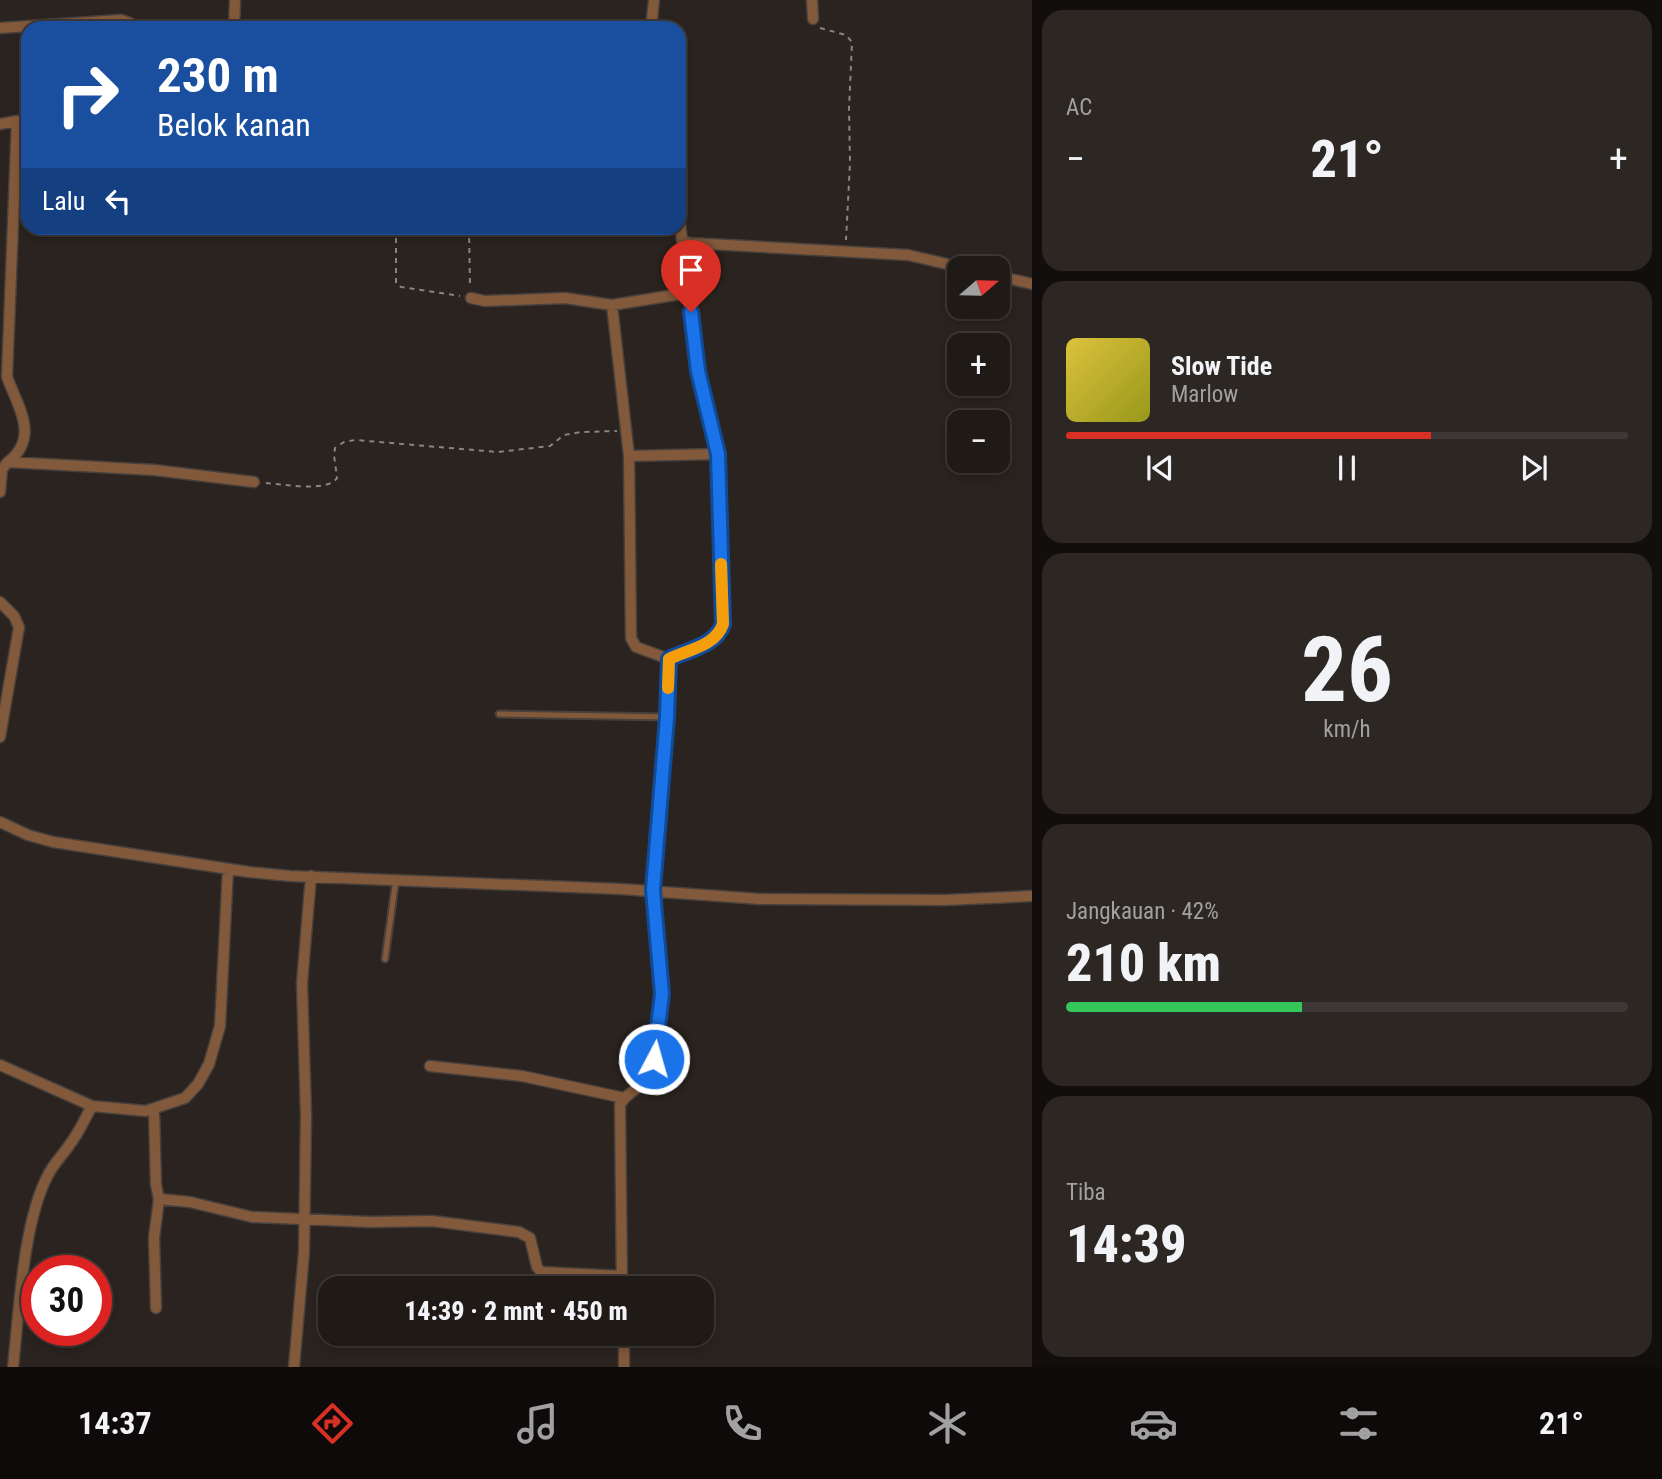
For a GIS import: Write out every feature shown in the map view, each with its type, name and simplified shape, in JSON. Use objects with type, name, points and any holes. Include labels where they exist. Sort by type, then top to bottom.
[{"type":"street","points":[[234,21],[235,0]]},
{"type":"street","points":[[652,21],[654,0]]},
{"type":"street","points":[[812,0],[813,19]]},
{"type":"street","points":[[94,21],[126,21]]},
{"type":"street","points":[[0,28],[21,26]]},
{"type":"street","points":[[0,124],[18,121],[7,377],[21,407],[24,421],[24,438],[19,454],[2,469],[0,492]]},
{"type":"street","points":[[612,305],[628,435],[631,638],[636,647],[669,659],[708,642],[718,634],[723,624],[718,454],[698,371],[682,235]]},
{"type":"street","points":[[683,240],[690,243],[908,255],[947,264]]},
{"type":"street","points":[[1010,279],[1032,284]]},
{"type":"street","points":[[471,298],[485,301],[565,298],[612,305],[687,293]]},
{"type":"street","points":[[629,456],[718,454]]},
{"type":"street","points":[[8,462],[154,470],[254,482]]},
{"type":"street","points":[[0,601],[15,615],[19,627],[0,737]]},
{"type":"street","points":[[159,1199],[190,1202],[252,1217],[432,1221],[519,1232],[530,1238],[537,1267],[541,1272],[621,1276],[620,1105],[624,1098],[646,1083],[652,1074],[662,994],[653,890],[669,659]]},
{"type":"street","points":[[0,822],[53,842],[228,869],[311,876],[653,890],[782,900],[935,900],[1032,896]]},
{"type":"street","points":[[0,1065],[92,1106],[135,1111],[154,1110],[185,1098],[198,1084],[209,1064],[220,1026],[228,869]]},
{"type":"street","points":[[294,1367],[305,1220],[306,1115],[302,983],[311,876]]},
{"type":"street","points":[[430,1066],[522,1076],[624,1098]]},
{"type":"street","points":[[13,1367],[31,1224],[38,1198],[47,1176],[57,1159],[71,1144],[92,1106]]},
{"type":"street","points":[[154,1110],[159,1199],[154,1238],[156,1308]]},
{"type":"street","points":[[624,1346],[624,1367]]},
{"type":"lane","points":[[499,714],[667,717]]},
{"type":"lane","points":[[385,959],[396,879]]},
{"type":"path","points":[[813,19],[818,27],[846,35],[852,42],[846,252]]},
{"type":"path","points":[[396,235],[396,284],[420,291],[471,298],[468,235]]},
{"type":"path","points":[[254,482],[318,487],[330,485],[337,478],[335,448],[344,442],[355,440],[498,452],[550,446],[564,435],[581,432],[617,431],[628,435]]},
{"type":"slow traffic","points":[[668,688],[669,659],[715,638],[721,629],[721,564]]},
{"type":"route","points":[[654,1059],[662,994],[653,890],[669,659],[715,638],[723,624],[718,454],[698,371],[691,312]]}]
